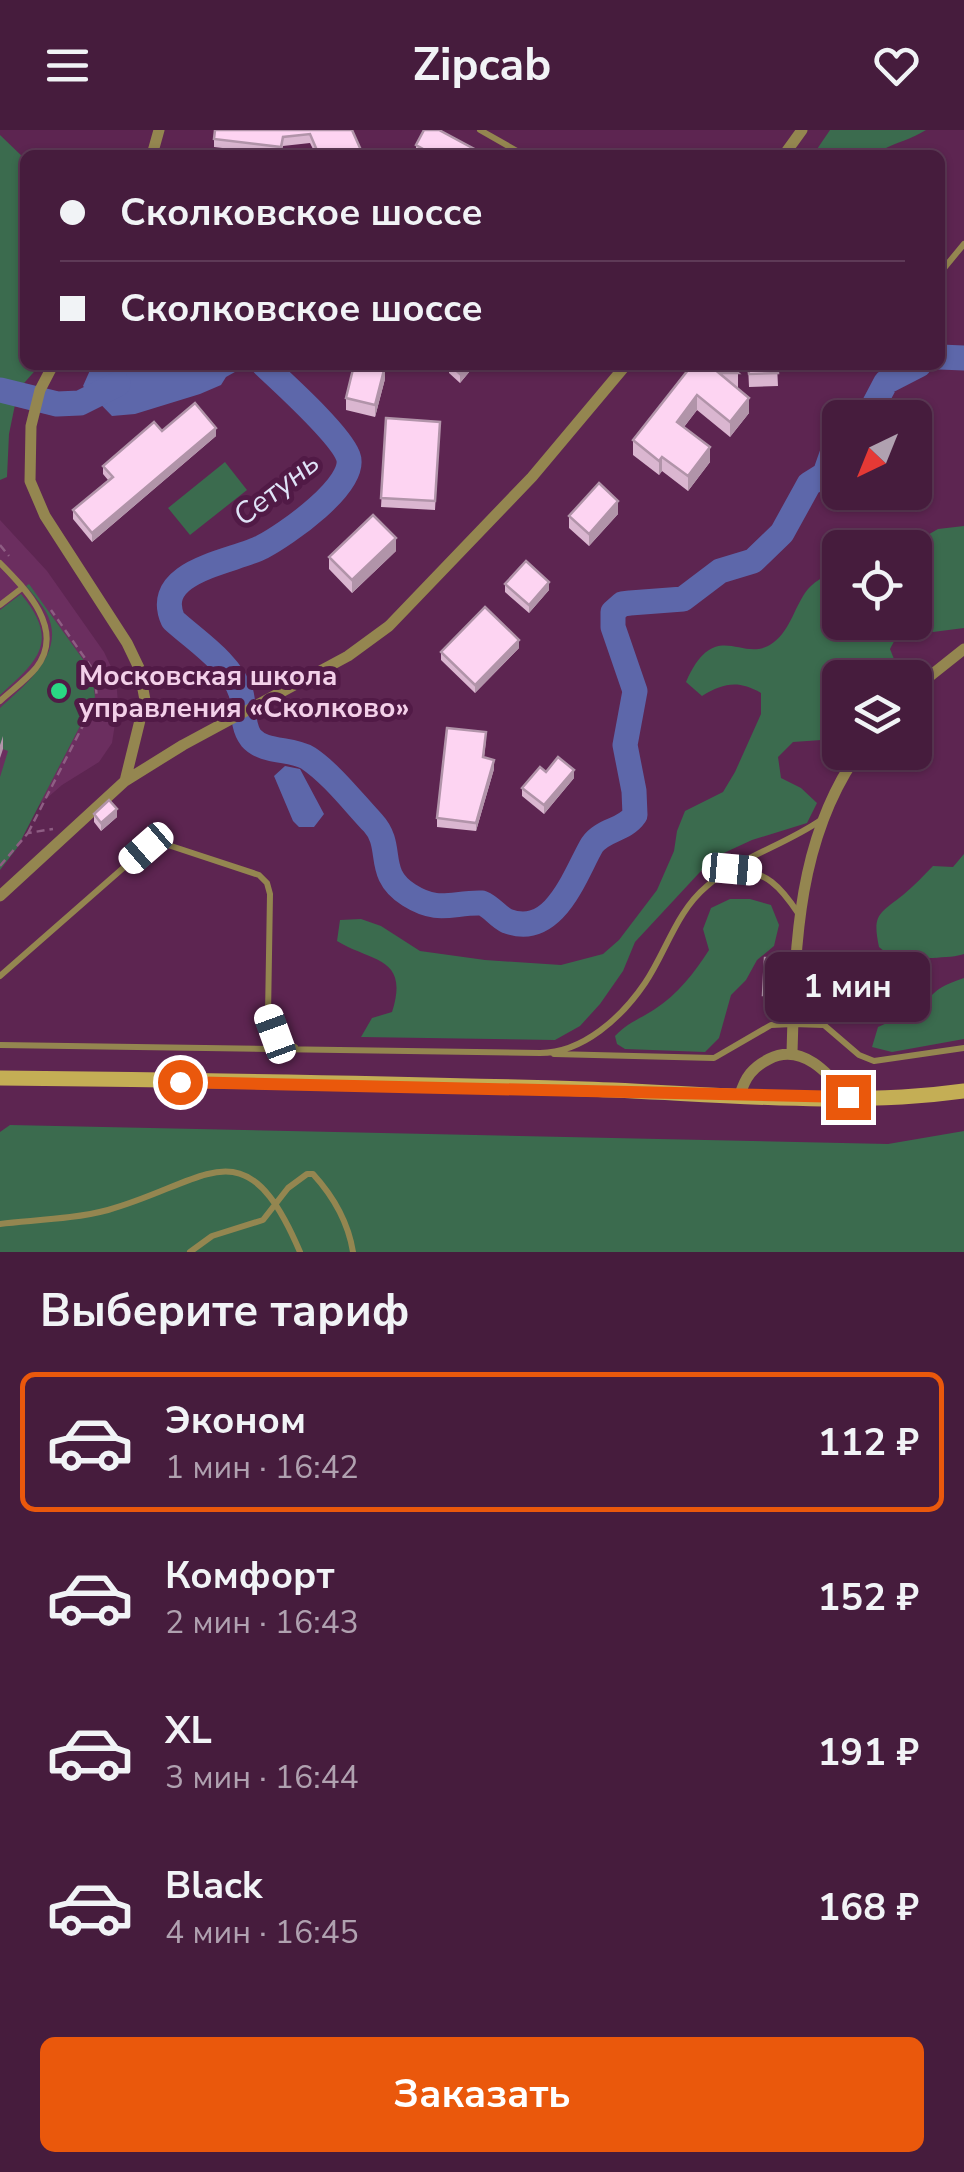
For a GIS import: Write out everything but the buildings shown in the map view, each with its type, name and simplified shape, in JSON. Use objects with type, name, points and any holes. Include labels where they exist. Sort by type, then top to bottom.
[{"type":"street","points":[[50,370],[31,426],[30,482],[36,500],[139,668],[145,700],[124,781]]},
{"type":"street","points":[[0,896],[124,781],[348,656],[389,626],[532,477],[622,370]]},
{"type":"street","points":[[932,674],[964,649]]},
{"type":"street","points":[[792,1053],[799,914],[824,818],[846,770]]},
{"type":"street","points":[[740,1094],[754,1068],[775,1056],[792,1053],[829,1073],[848,1097]]},
{"type":"street","points":[[0,1078],[916,1098],[964,1091]]},
{"type":"lane","points":[[480,130],[515,150]]},
{"type":"lane","points":[[945,268],[964,244]]},
{"type":"lane","points":[[0,563],[46,623],[45,648],[37,666],[0,701]]},
{"type":"lane","points":[[0,605],[22,588]]},
{"type":"lane","points":[[548,1053],[578,1045],[620,1012],[646,982],[677,920],[709,884],[824,818]]},
{"type":"lane","points":[[0,976],[146,848],[158,842],[260,875],[267,882],[268,1014],[280,1041],[296,1047]]},
{"type":"lane","points":[[732,869],[754,871],[769,878],[799,914]]},
{"type":"lane","points":[[0,1046],[296,1047],[714,1058],[770,1025],[793,1024],[824,1026],[859,1056],[874,1061],[964,1048]]},
{"type":"lane","points":[[0,1224],[102,1212],[200,1174],[233,1171],[264,1187],[300,1252]]},
{"type":"lane","points":[[190,1252],[212,1236],[264,1220],[299,1178],[313,1174],[336,1204],[354,1252]]},
{"type":"path","points":[[0,545],[10,557]]},
{"type":"path","points":[[0,866],[28,833],[97,698],[94,671],[48,606]]},
{"type":"path","points":[[28,833],[54,828],[70,830]]},
{"type":"shaded area","name":"Московская школа управления «Сколково»","points":[[0,520],[47,571],[104,652],[116,677],[118,704],[112,743],[99,762],[62,785],[0,839]]},
{"type":"green space","points":[[830,130],[926,130],[882,150],[816,150]]},
{"type":"green space","points":[[0,135],[20,154],[20,370],[36,370],[18,390],[9,434],[7,477],[0,480]]},
{"type":"green space","points":[[225,462],[247,490],[190,535],[168,508]]},
{"type":"green space","points":[[964,526],[964,628],[933,632],[932,532]]},
{"type":"green space","points":[[822,578],[822,640],[895,640],[890,649],[894,660],[822,660],[822,740],[793,742],[778,757],[781,778],[801,788],[817,803],[807,823],[752,840],[713,858],[635,942],[623,971],[600,1004],[580,1026],[555,1040],[361,1037],[372,1018],[392,1012],[396,980],[384,963],[337,941],[340,920],[361,919],[381,926],[420,951],[485,960],[561,965],[603,954],[619,940],[657,890],[685,811],[723,792],[761,714],[761,693],[745,686],[724,686],[702,696],[686,682],[697,662],[719,646],[751,649],[774,642],[808,589]]},
{"type":"green space","points":[[29,584],[92,672],[95,697],[17,848],[0,870],[0,777],[8,751],[0,748],[0,708],[41,666],[52,641],[46,612],[26,586]]},
{"type":"green space","points":[[21,594],[40,625],[40,649],[25,671],[0,695],[0,610]]},
{"type":"green space","points":[[964,854],[964,954],[896,961],[879,947],[879,916],[933,866],[953,867]]},
{"type":"green space","points":[[730,899],[771,905],[779,925],[774,946],[757,960],[746,980],[731,995],[719,1038],[705,1052],[625,1049],[617,1044],[615,1036],[663,1003],[692,975],[709,950],[703,929],[711,908]]},
{"type":"green space","points":[[964,978],[964,1039],[892,1052],[872,1047],[878,1027],[898,1018],[920,1016],[936,991]]},
{"type":"green space","points":[[10,1125],[888,1144],[964,1131],[964,1252],[0,1252],[0,1132]]},
{"type":"water","points":[[90,370],[238,370],[221,385],[200,394],[135,414],[112,416],[83,386]]},
{"type":"water","points":[[252,370],[281,370],[289,378],[275,386],[261,372]]},
{"type":"water","points":[[285,766],[300,769],[324,814],[314,827],[299,827],[293,821],[274,776]]},
{"type":"waterway","name":"Сетунь","points":[[945,357],[964,358]]},
{"type":"waterway","name":"Сетунь","points":[[269,370],[343,446],[348,467],[331,494],[286,532],[262,547],[184,579],[169,603],[173,620],[212,653],[236,682],[251,738],[263,746],[308,758],[373,823],[398,887],[429,904],[482,903],[507,921],[524,924],[551,913],[592,845],[635,815],[625,745],[635,691],[613,627],[613,612],[622,604],[683,599],[720,571],[753,561],[782,533],[809,484],[822,476]]},
{"type":"waterway","name":"Сетунь","points":[[876,400],[886,382],[909,370]]},
{"type":"waterway","name":"Сетунь","points":[[0,390],[57,404],[80,403],[118,384]]},
{"type":"place","name":"Московская школа управления «Сколково»","points":[[59,691]]},
{"type":"route","points":[[180,1082],[848,1097]]}]
